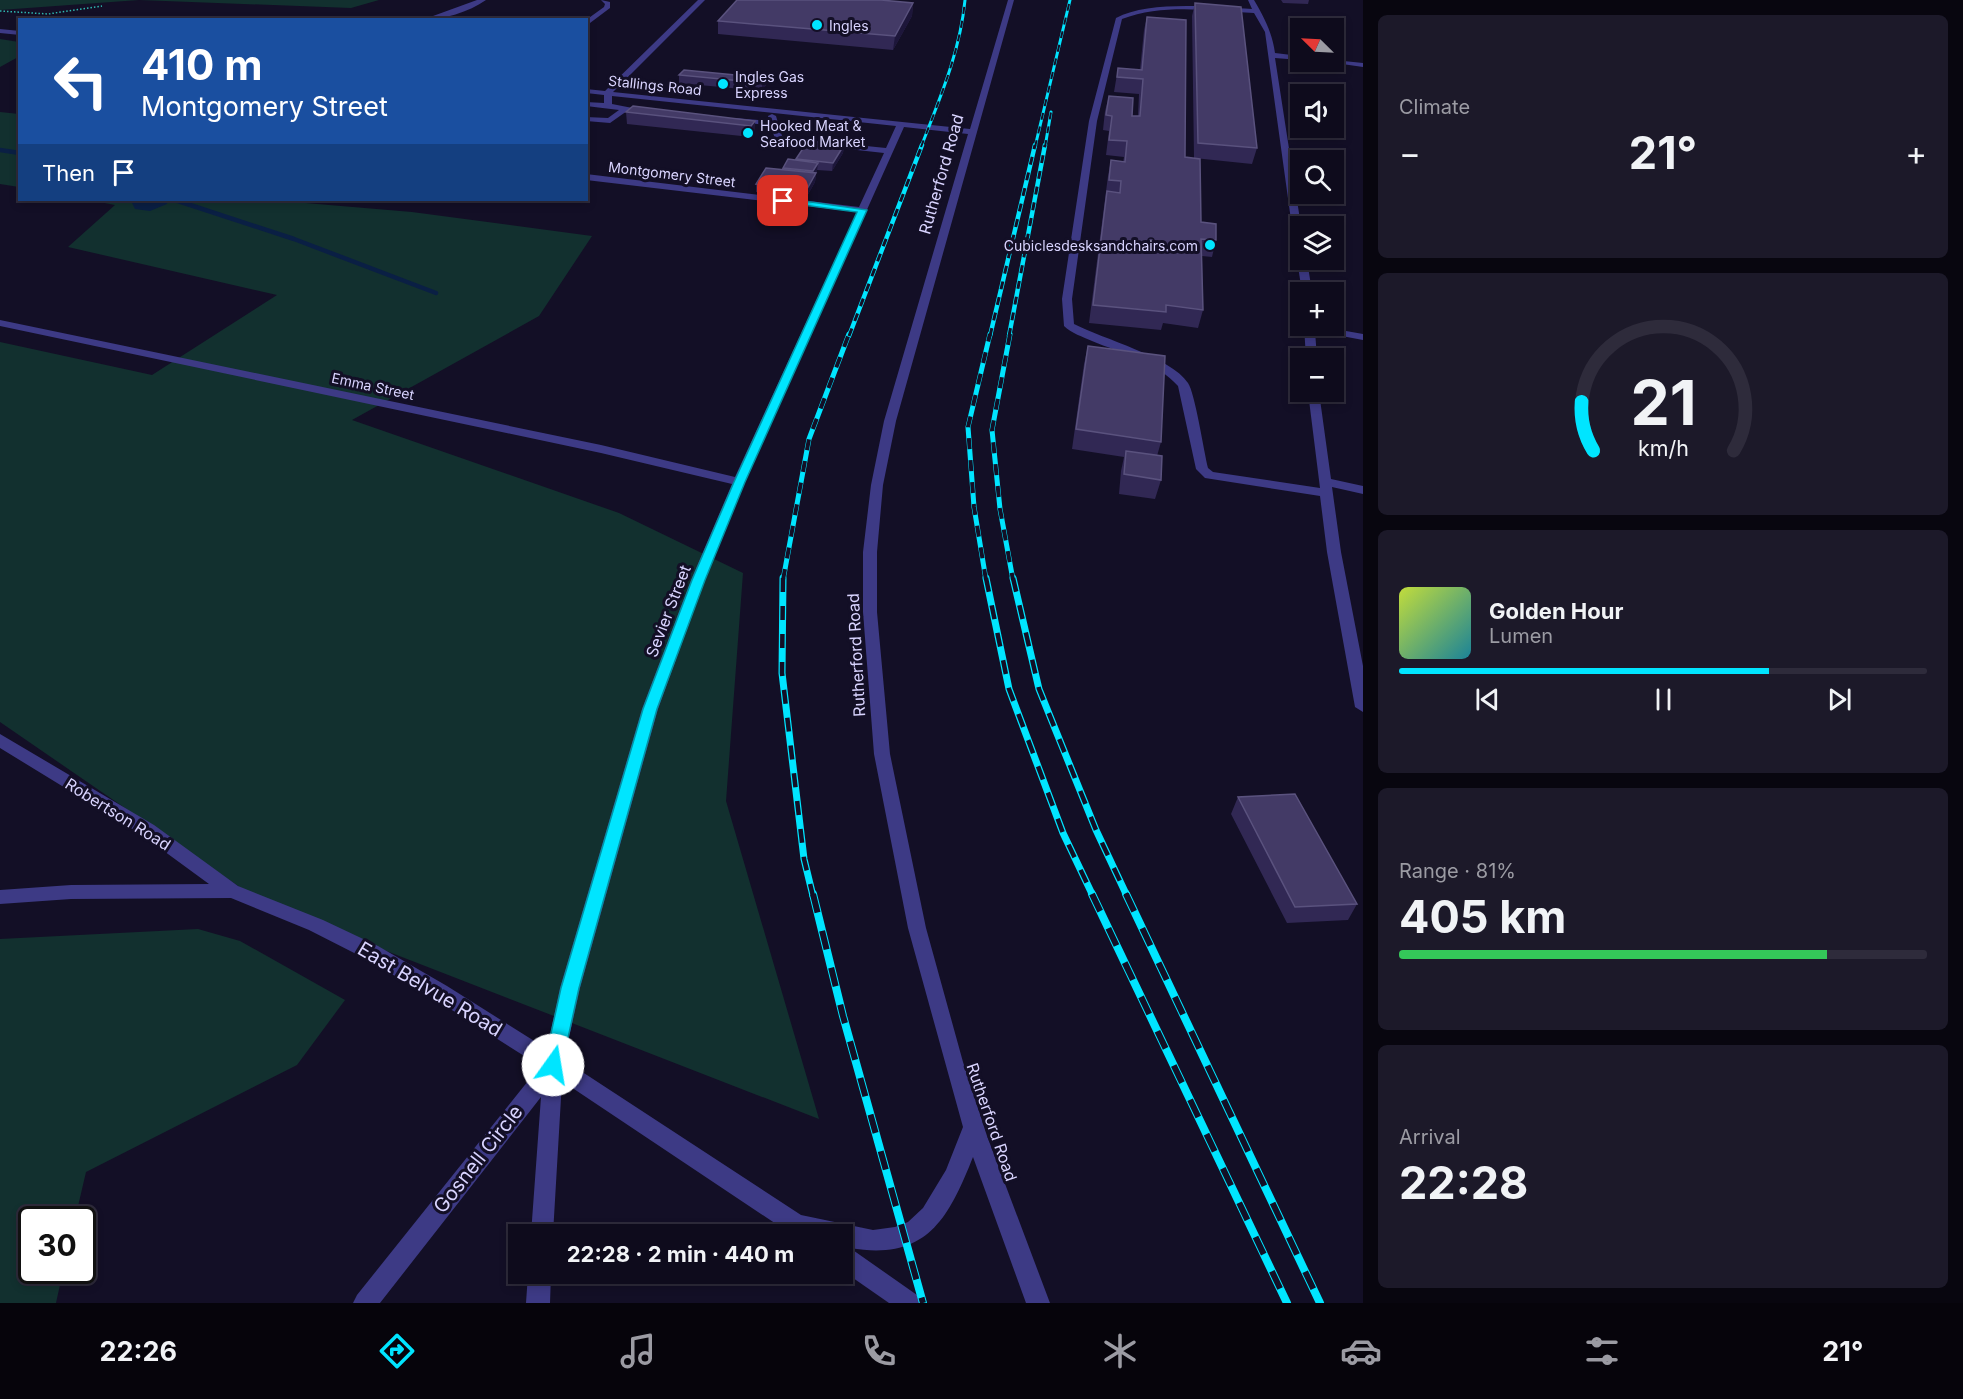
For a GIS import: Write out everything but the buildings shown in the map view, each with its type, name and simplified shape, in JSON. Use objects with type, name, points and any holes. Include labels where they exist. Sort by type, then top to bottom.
[{"type":"street","points":[[432,18],[483,0]]},
{"type":"street","points":[[588,22],[607,8],[608,3],[604,0]]},
{"type":"street","points":[[607,106],[609,101],[607,93],[702,0]]},
{"type":"street","name":"Rutherford Road","points":[[1011,0],[890,421],[877,485],[870,552],[870,612],[881,742],[896,829],[917,928],[973,1128],[1038,1303]]},
{"type":"street","points":[[1251,0],[1268,32],[1295,216]]},
{"type":"street","points":[[1258,11],[1168,8],[1132,11],[1119,18],[1093,121],[1066,299],[1069,326],[1159,364],[1179,378],[1184,385],[1202,470],[1209,475],[1363,490]]},
{"type":"street","points":[[0,31],[18,33]]},
{"type":"street","points":[[1272,55],[1290,57]]},
{"type":"street","points":[[1344,63],[1363,65]]},
{"type":"street","name":"Stallings Road","points":[[588,91],[972,132]]},
{"type":"street","points":[[588,104],[654,112]]},
{"type":"street","points":[[588,119],[610,121],[626,109]]},
{"type":"street","points":[[772,111],[773,124],[778,137],[785,140],[889,151]]},
{"type":"street","points":[[725,119],[773,124]]},
{"type":"street","name":"Sevier Street","points":[[553,1065],[570,988],[650,709],[698,580],[739,482],[901,124]]},
{"type":"street","name":"Montgomery Street","points":[[588,177],[862,210]]},
{"type":"street","name":"Emma Street","points":[[0,322],[601,449],[739,482]]},
{"type":"street","points":[[1344,333],[1363,337]]},
{"type":"street","points":[[1315,402],[1334,552],[1363,707]]},
{"type":"street","name":"Robertson Road","points":[[0,740],[148,830],[232,891]]},
{"type":"street","name":"East Belvue Road","points":[[0,897],[71,892],[232,891],[316,925],[371,952],[626,1110],[795,1224]]},
{"type":"street","name":"Gosnell Circle","points":[[543,1224],[553,1065]]},
{"type":"street","name":"Gosnell Circle","points":[[365,1303],[553,1065]]},
{"type":"street","points":[[853,1239],[863,1242],[894,1239],[922,1227],[937,1210],[954,1179],[973,1128]]},
{"type":"street","points":[[853,1264],[909,1303]]},
{"type":"street","points":[[538,1303],[539,1284]]},
{"type":"path","points":[[0,11],[48,14],[102,6]]},
{"type":"green space","points":[[0,0],[139,0],[0,10]]},
{"type":"green space","points":[[139,0],[379,0],[351,8]]},
{"type":"green space","points":[[0,39],[18,42],[18,57],[0,67]]},
{"type":"green space","points":[[0,112],[18,114],[18,187],[0,184]]},
{"type":"green space","points":[[94,201],[282,201],[412,212],[592,236],[539,316],[352,420],[619,513],[743,573],[726,801],[819,1119],[263,903],[0,722],[0,342],[152,375],[277,295],[68,247],[115,205]]},
{"type":"green space","points":[[198,929],[240,941],[345,1000],[297,1065],[86,1172],[78,1206],[18,1206],[18,1284],[60,1284],[56,1303],[0,1303],[0,939]]},
{"type":"water","points":[[131,201],[168,201],[167,204],[150,211],[135,209]]},
{"type":"waterway","points":[[0,150],[18,153]]},
{"type":"waterway","points":[[178,201],[294,239],[436,293]]},
{"type":"railway","points":[[921,147],[954,56],[965,0]]},
{"type":"railway","points":[[1035,147],[1070,0]]},
{"type":"railway","points":[[1045,147],[1051,112]]},
{"type":"railway","points":[[849,336],[922,145]]},
{"type":"railway","points":[[990,336],[1035,145]]},
{"type":"railway","points":[[1009,336],[1045,145]]},
{"type":"railway","points":[[783,580],[809,439],[849,334]]},
{"type":"railway","points":[[986,580],[974,507],[968,427],[990,334]]},
{"type":"railway","points":[[1010,334],[992,430],[1000,509],[1013,580]]},
{"type":"railway","points":[[783,578],[782,673],[804,859],[813,896]]},
{"type":"railway","points":[[986,578],[1009,689],[1063,833],[1093,896]]},
{"type":"railway","points":[[1013,578],[1039,689],[1096,830],[1127,896]]},
{"type":"railway","points":[[813,894],[843,1016],[923,1303]]},
{"type":"railway","points":[[1092,894],[1287,1303]]},
{"type":"railway","points":[[1126,894],[1320,1303]]},
{"type":"place","name":"Ingles","points":[[817,25]]},
{"type":"place","name":"Ingles Gas Express","points":[[723,84]]},
{"type":"place","name":"Hooked Meat & Seafood Market","points":[[748,133]]},
{"type":"place","name":"Cubiclesdesksandchairs.com","points":[[1210,245]]},
{"type":"route","points":[[553,1065],[570,988],[650,709],[698,580],[739,482],[862,210],[783,201]]}]
